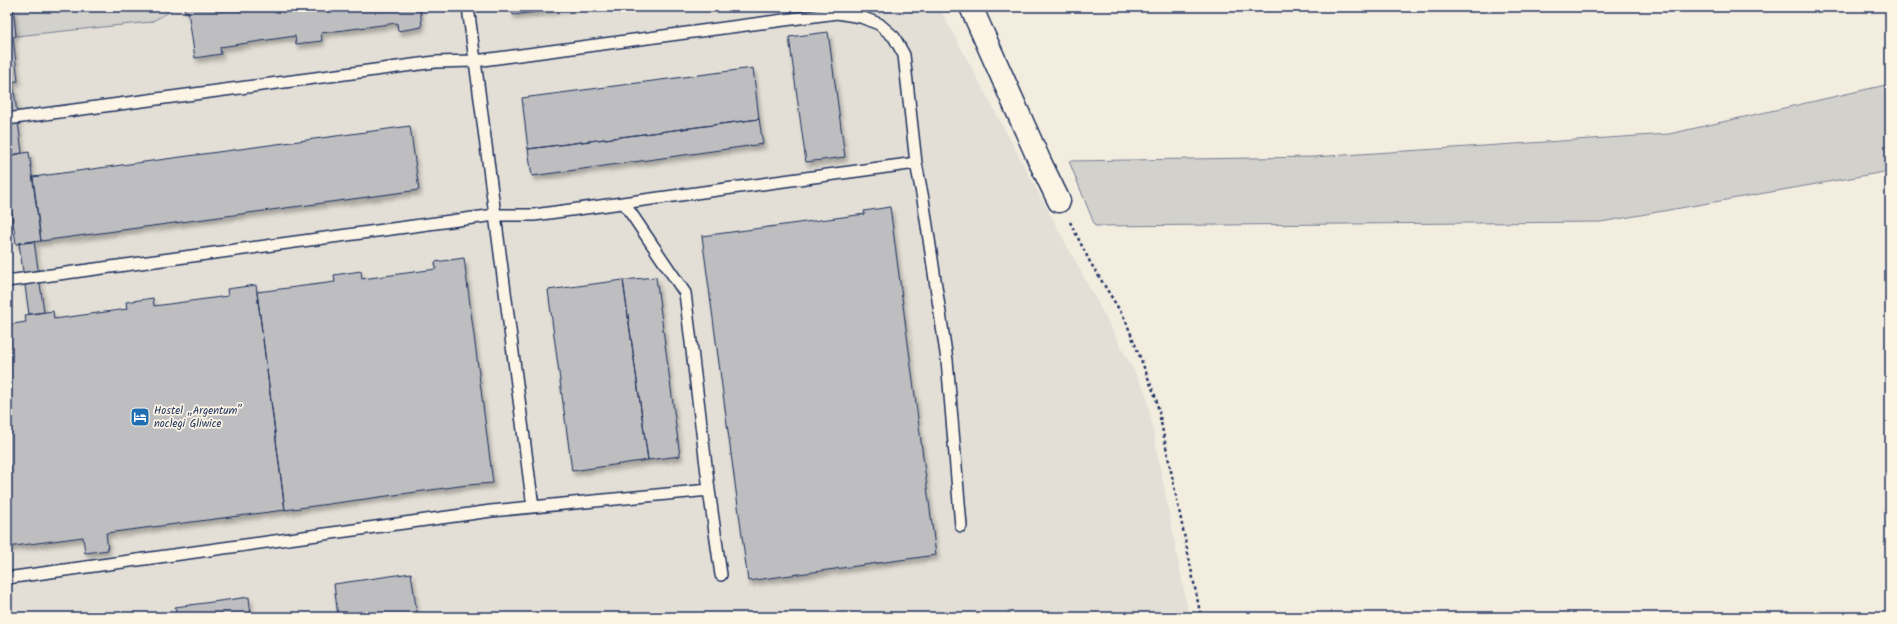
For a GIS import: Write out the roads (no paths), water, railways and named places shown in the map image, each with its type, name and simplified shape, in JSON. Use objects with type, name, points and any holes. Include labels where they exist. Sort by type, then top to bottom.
[{"type":"street","points":[[971,7],[1040,162],[1059,200]]},
{"type":"lane","points":[[468,7],[533,507]]},
{"type":"lane","points":[[7,119],[435,62],[475,61],[837,14],[861,17],[879,24],[894,37],[904,55],[916,163],[923,199],[947,360],[961,526]]},
{"type":"lane","points":[[7,281],[495,215],[534,215],[916,163]]},
{"type":"lane","points":[[624,203],[685,293],[721,575]]},
{"type":"lane","points":[[7,578],[491,511],[709,490]]},
{"type":"place","name":"Hostel „Argentum” noclegi Gliwice","points":[[140,417]]}]
